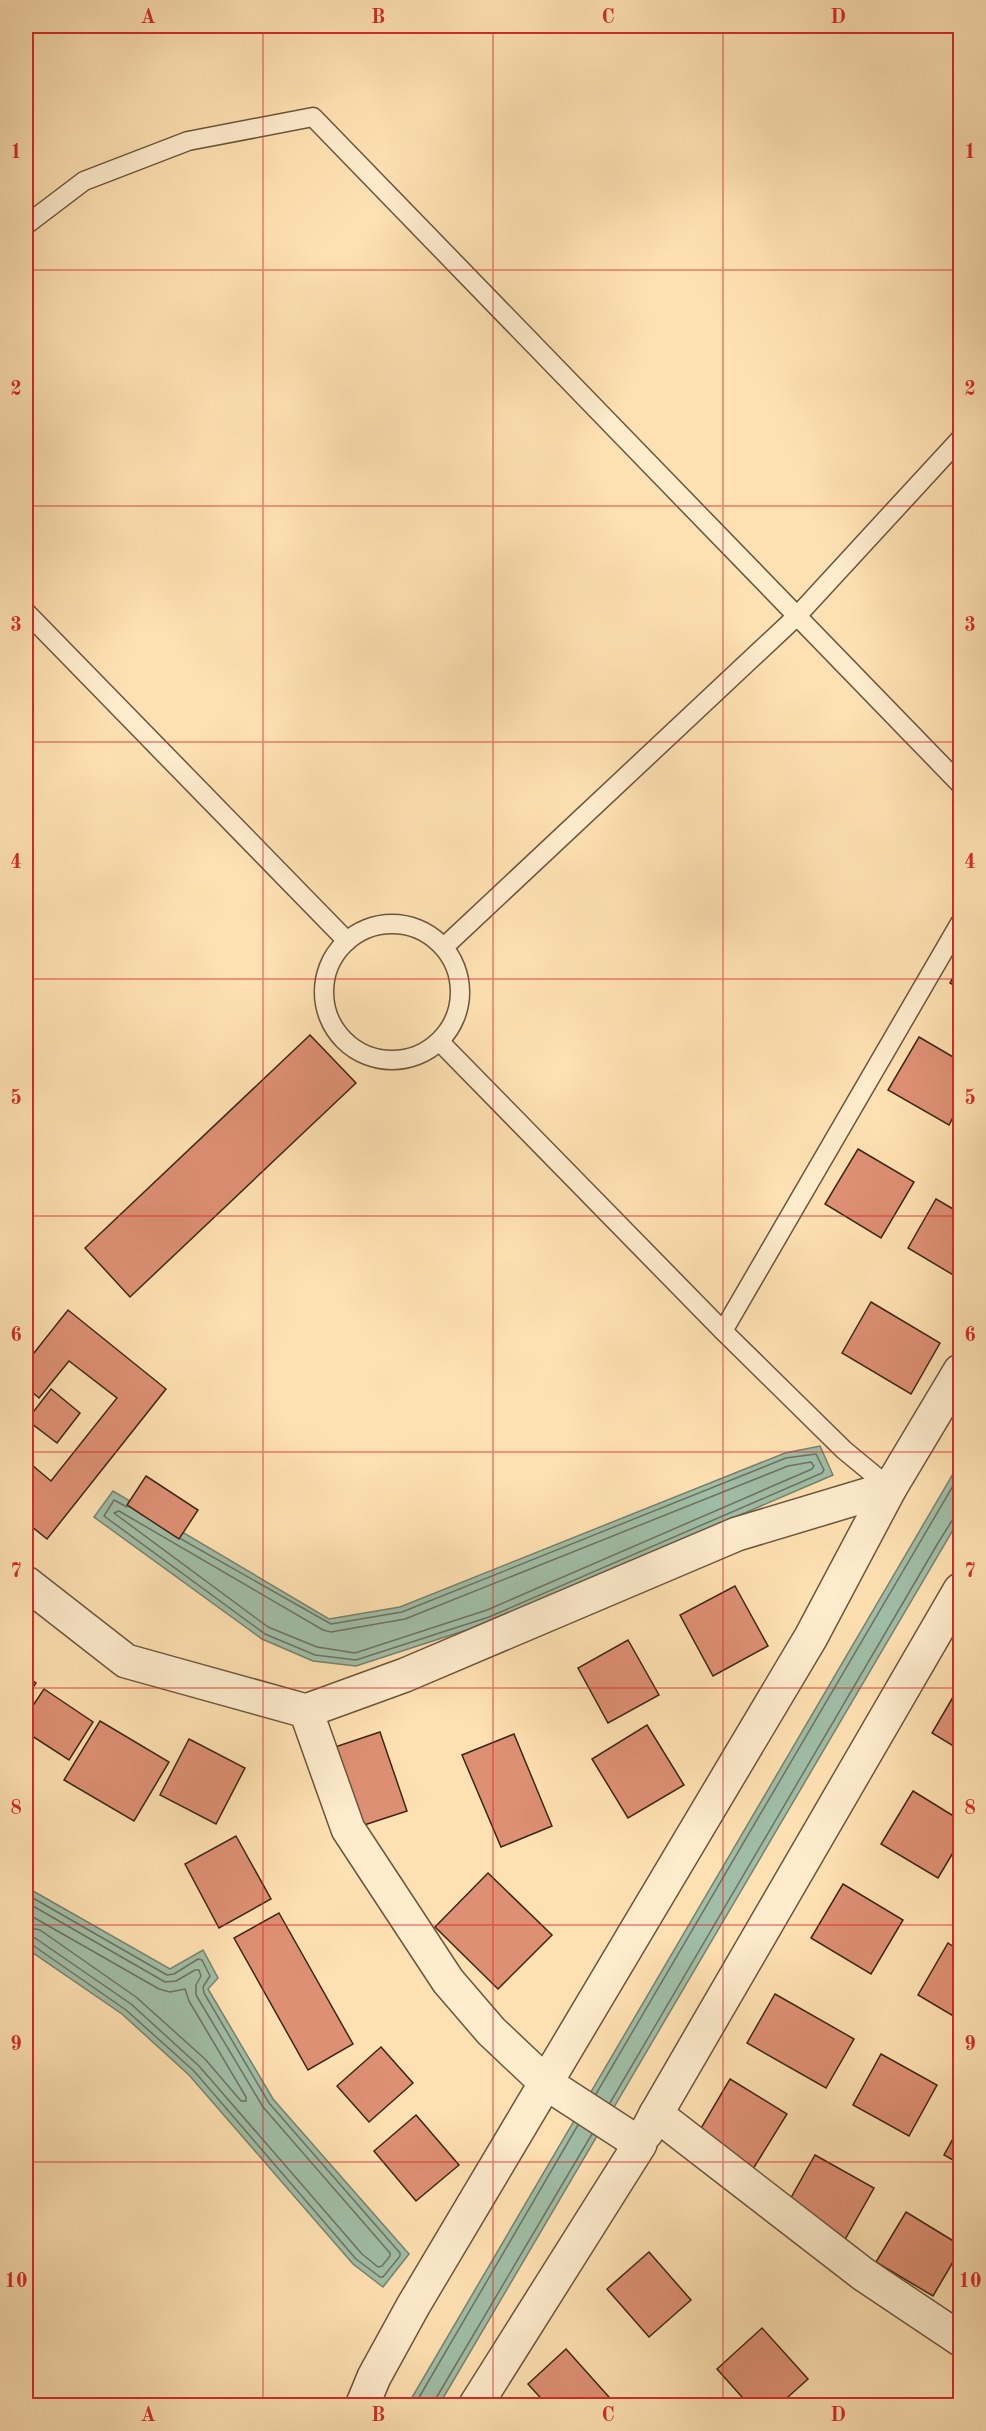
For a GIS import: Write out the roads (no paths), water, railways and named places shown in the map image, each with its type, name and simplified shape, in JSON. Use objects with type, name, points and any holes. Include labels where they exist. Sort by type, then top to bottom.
[{"type":"street","points":[[362,2406],[374,2377],[413,2306],[555,2089],[811,1637],[890,1488],[960,1371]]},
{"type":"street","points":[[26,1583],[126,1661],[306,1711],[405,1675],[737,1534],[890,1488]]},
{"type":"street","points":[[475,2406],[632,2138],[656,2114],[957,1602]]},
{"type":"street","points":[[306,1711],[348,1829],[448,1981],[491,2031],[555,2089],[632,2138]]},
{"type":"street","points":[[656,2114],[863,2274],[960,2339]]},
{"type":"lane","points":[[26,225],[84,181],[188,141],[313,117],[960,784]]},
{"type":"lane","points":[[444,947],[797,616],[960,439]]},
{"type":"lane","points":[[26,612],[347,941]]},
{"type":"lane","points":[[723,1331],[960,923]]},
{"type":"lane","points":[[396,924],[423,931],[444,947],[457,970],[461,995],[455,1021],[440,1042],[417,1056],[390,1060],[364,1054],[342,1038],[328,1015],[324,988],[330,962],[347,941],[370,927],[396,924]]},
{"type":"lane","points":[[440,1042],[723,1331],[844,1450],[890,1488]]},
{"type":"water","points":[[820,1446],[833,1475],[491,1622],[356,1666],[313,1661],[262,1639],[94,1517],[113,1491],[329,1619],[400,1607],[785,1453]]},
{"type":"water","points":[[960,1462],[960,1518],[439,2405],[407,2406]]},
{"type":"water","points":[[26,1887],[170,1969],[203,1950],[218,1978],[208,1989],[273,2099],[409,2254],[383,2287],[353,2264],[189,2075],[122,2014],[26,1948]]}]
